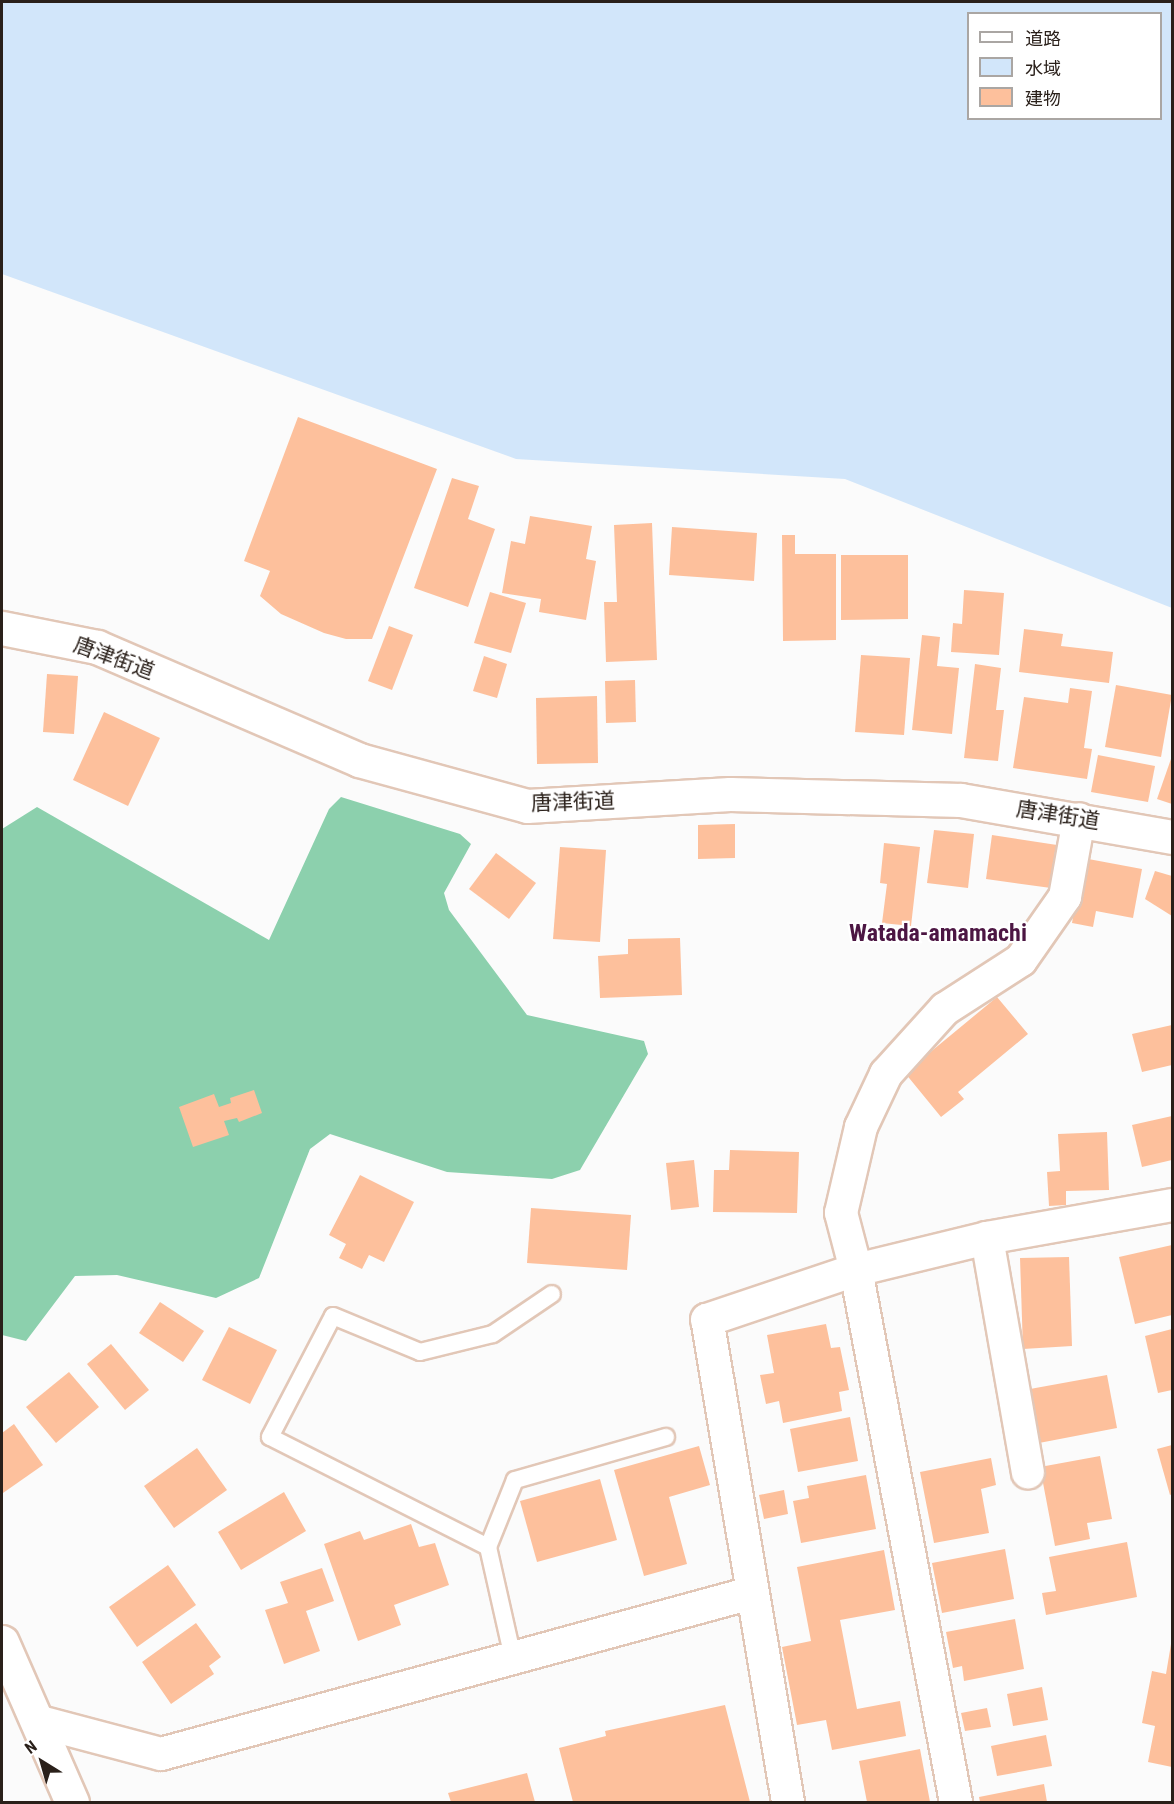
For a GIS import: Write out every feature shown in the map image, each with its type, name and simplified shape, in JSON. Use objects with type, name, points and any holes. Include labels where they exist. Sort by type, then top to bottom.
[{"type":"street","name":"唐津街道","points":[[2,628],[97,647],[359,760],[527,806],[730,794],[961,800],[1173,837]]},
{"type":"street","points":[[956,1803],[856,1270],[841,1213],[861,1127],[886,1074],[945,1009],[1021,960],[1065,897],[1079,819]]},
{"type":"street","points":[[788,1803],[706,1320],[856,1270],[987,1238],[1173,1205]]},
{"type":"street","points":[[987,1238],[1028,1472]]},
{"type":"street","points":[[40,1722],[161,1754],[751,1593]]},
{"type":"street","points":[[2,1642],[40,1722],[72,1803]]},
{"type":"lane","points":[[488,1547],[270,1437],[333,1316],[420,1352],[493,1334],[552,1294]]},
{"type":"lane","points":[[513,1658],[488,1547],[515,1480],[666,1437]]},
{"type":"green space","points":[[341,797],[460,834],[471,844],[444,893],[449,910],[527,1015],[644,1041],[648,1054],[580,1170],[552,1179],[447,1172],[330,1134],[310,1149],[259,1278],[216,1298],[117,1275],[75,1276],[26,1341],[2,1335],[2,829],[37,807],[269,940],[329,809]]},
{"type":"water","points":[[2,2],[1172,2],[1172,608],[845,479],[516,459],[2,274]]},
{"type":"building","points":[[298,417],[437,469],[372,639],[346,639],[324,633],[281,614],[260,596],[270,571],[244,561]]},
{"type":"building","points":[[452,478],[479,486],[468,519],[495,529],[468,607],[414,588]]},
{"type":"building","points":[[530,516],[592,526],[586,559],[596,561],[586,620],[539,612],[541,599],[502,593],[511,541],[525,544]]},
{"type":"building","points":[[652,523],[657,660],[606,662],[604,602],[617,602],[614,525]]},
{"type":"building","points":[[672,527],[757,533],[754,581],[669,575]]},
{"type":"building","points":[[782,535],[795,535],[795,554],[836,554],[836,640],[783,641]]},
{"type":"building","points":[[841,555],[908,555],[908,619],[841,620]]},
{"type":"building","points":[[964,590],[1004,593],[999,655],[951,652],[953,623],[962,624]]},
{"type":"building","points":[[490,592],[526,603],[511,653],[474,643]]},
{"type":"building","points":[[389,626],[413,635],[392,690],[368,681]]},
{"type":"building","points":[[1024,629],[1063,634],[1061,646],[1113,652],[1109,683],[1019,672]]},
{"type":"building","points":[[922,635],[940,637],[937,666],[959,668],[952,734],[912,730]]},
{"type":"building","points":[[861,655],[910,658],[904,735],[855,732]]},
{"type":"building","points":[[484,656],[507,664],[497,698],[473,691]]},
{"type":"building","points":[[975,664],[1001,668],[996,710],[1004,710],[998,761],[964,758]]},
{"type":"building","points":[[47,674],[78,676],[74,734],[43,732]]},
{"type":"building","points":[[635,680],[636,722],[606,723],[605,681]]},
{"type":"building","points":[[1116,685],[1172,695],[1161,757],[1105,747]]},
{"type":"building","points":[[1070,688],[1092,691],[1084,748],[1092,749],[1087,779],[1013,768],[1024,697],[1068,703]]},
{"type":"building","points":[[597,696],[598,763],[537,764],[536,698]]},
{"type":"building","points":[[104,712],[160,738],[128,806],[73,780]]},
{"type":"building","points":[[1098,755],[1155,766],[1148,802],[1091,792]]},
{"type":"building","points":[[1172,756],[1172,804],[1157,799]]},
{"type":"building","points":[[735,824],[735,858],[698,859],[698,825]]},
{"type":"building","points":[[934,830],[974,834],[968,888],[927,883]]},
{"type":"building","points":[[992,835],[1057,845],[1051,888],[986,879]]},
{"type":"building","points":[[884,843],[920,847],[911,926],[882,923],[887,884],[880,883]]},
{"type":"building","points":[[560,847],[606,850],[600,942],[553,939]]},
{"type":"building","points":[[496,853],[536,883],[509,919],[469,889]]},
{"type":"building","points":[[1083,858],[1142,869],[1133,918],[1096,911],[1093,927],[1072,923]]},
{"type":"building","points":[[1155,871],[1172,876],[1172,916],[1145,899]]},
{"type":"building","points":[[680,938],[682,995],[600,998],[598,956],[628,954],[628,939]]},
{"type":"building","points":[[997,997],[1028,1034],[958,1092],[964,1099],[941,1117],[905,1073]]},
{"type":"building","points":[[1172,1025],[1172,1065],[1142,1072],[1132,1034]]},
{"type":"building","points":[[254,1090],[262,1113],[239,1122],[237,1118],[224,1121],[229,1135],[193,1147],[179,1107],[214,1094],[219,1107],[231,1103],[230,1098]]},
{"type":"building","points":[[1172,1116],[1172,1160],[1142,1167],[1132,1125]]},
{"type":"building","points":[[1107,1132],[1109,1190],[1066,1191],[1066,1205],[1049,1206],[1047,1172],[1060,1171],[1058,1134]]},
{"type":"building","points":[[730,1150],[799,1152],[797,1213],[713,1212],[714,1170],[729,1170]]},
{"type":"building","points":[[694,1160],[699,1207],[671,1210],[666,1163]]},
{"type":"building","points":[[360,1175],[414,1202],[384,1262],[369,1255],[362,1269],[339,1258],[346,1244],[329,1235]]},
{"type":"building","points":[[531,1208],[631,1215],[627,1270],[527,1263]]},
{"type":"building","points":[[1172,1245],[1172,1315],[1135,1324],[1119,1257]]},
{"type":"building","points":[[1069,1257],[1072,1346],[1023,1349],[1020,1258]]},
{"type":"building","points":[[160,1302],[204,1331],[183,1362],[139,1333]]},
{"type":"building","points":[[826,1324],[831,1348],[840,1347],[849,1390],[839,1392],[842,1411],[783,1423],[779,1401],[766,1404],[760,1375],[774,1373],[767,1335]]},
{"type":"building","points":[[229,1327],[277,1350],[250,1404],[202,1380]]},
{"type":"building","points":[[1172,1329],[1172,1390],[1158,1393],[1145,1336]]},
{"type":"building","points":[[111,1344],[149,1390],[125,1410],[87,1364]]},
{"type":"building","points":[[69,1372],[99,1407],[56,1443],[26,1407]]},
{"type":"building","points":[[1107,1375],[1117,1428],[1039,1443],[1030,1389]]},
{"type":"building","points":[[850,1417],[858,1461],[798,1472],[790,1429]]},
{"type":"building","points":[[14,1424],[43,1465],[3,1493],[2,1433]]},
{"type":"building","points":[[1172,1445],[1172,1494],[1170,1495],[1157,1449]]},
{"type":"building","points":[[699,1446],[710,1485],[669,1497],[687,1564],[644,1576],[614,1470]]},
{"type":"building","points":[[197,1448],[227,1490],[174,1528],[144,1486]]},
{"type":"building","points":[[1100,1456],[1112,1519],[1087,1523],[1090,1539],[1055,1546],[1040,1467]]},
{"type":"building","points":[[991,1458],[996,1485],[981,1489],[989,1533],[934,1543],[920,1472]]},
{"type":"building","points":[[866,1475],[876,1529],[801,1543],[793,1501],[809,1498],[807,1486]]},
{"type":"building","points":[[600,1479],[617,1540],[537,1562],[520,1501]]},
{"type":"building","points":[[784,1490],[788,1514],[764,1519],[759,1495]]},
{"type":"building","points":[[284,1492],[306,1531],[241,1570],[218,1532]]},
{"type":"building","points":[[411,1524],[419,1547],[435,1543],[449,1585],[394,1605],[401,1625],[358,1641],[324,1544],[360,1531],[364,1540]]},
{"type":"building","points":[[1127,1542],[1137,1597],[1046,1615],[1042,1593],[1056,1591],[1049,1557]]},
{"type":"building","points":[[1005,1549],[1014,1599],[942,1613],[932,1563]]},
{"type":"building","points":[[884,1550],[895,1610],[840,1620],[857,1709],[900,1701],[906,1736],[832,1750],[826,1720],[797,1725],[782,1647],[811,1641],[797,1567]]},
{"type":"building","points":[[168,1565],[196,1605],[137,1647],[109,1607]]},
{"type":"building","points":[[322,1568],[334,1601],[306,1611],[320,1651],[284,1664],[265,1610],[288,1603],[280,1582]]},
{"type":"building","points":[[1015,1619],[1024,1669],[964,1681],[962,1666],[953,1668],[946,1632]]},
{"type":"building","points":[[196,1623],[221,1657],[209,1666],[214,1674],[171,1704],[142,1662]]},
{"type":"building","points":[[1171,1644],[1172,1767],[1148,1762],[1155,1726],[1142,1723],[1152,1671],[1166,1674]]},
{"type":"building","points":[[1042,1687],[1048,1720],[1013,1726],[1007,1694]]},
{"type":"building","points":[[725,1705],[750,1802],[573,1802],[559,1748],[606,1736],[605,1731]]},
{"type":"building","points":[[987,1708],[991,1727],[965,1731],[961,1713]]},
{"type":"building","points":[[1046,1735],[1052,1766],[997,1776],[991,1746]]},
{"type":"building","points":[[920,1749],[930,1802],[867,1802],[859,1761]]},
{"type":"building","points":[[527,1773],[535,1802],[451,1802],[448,1793]]},
{"type":"building","points":[[1044,1784],[1047,1802],[980,1802],[979,1797]]},
{"type":"district","name":"Watada-amamachi","points":[[938,934]]}]
